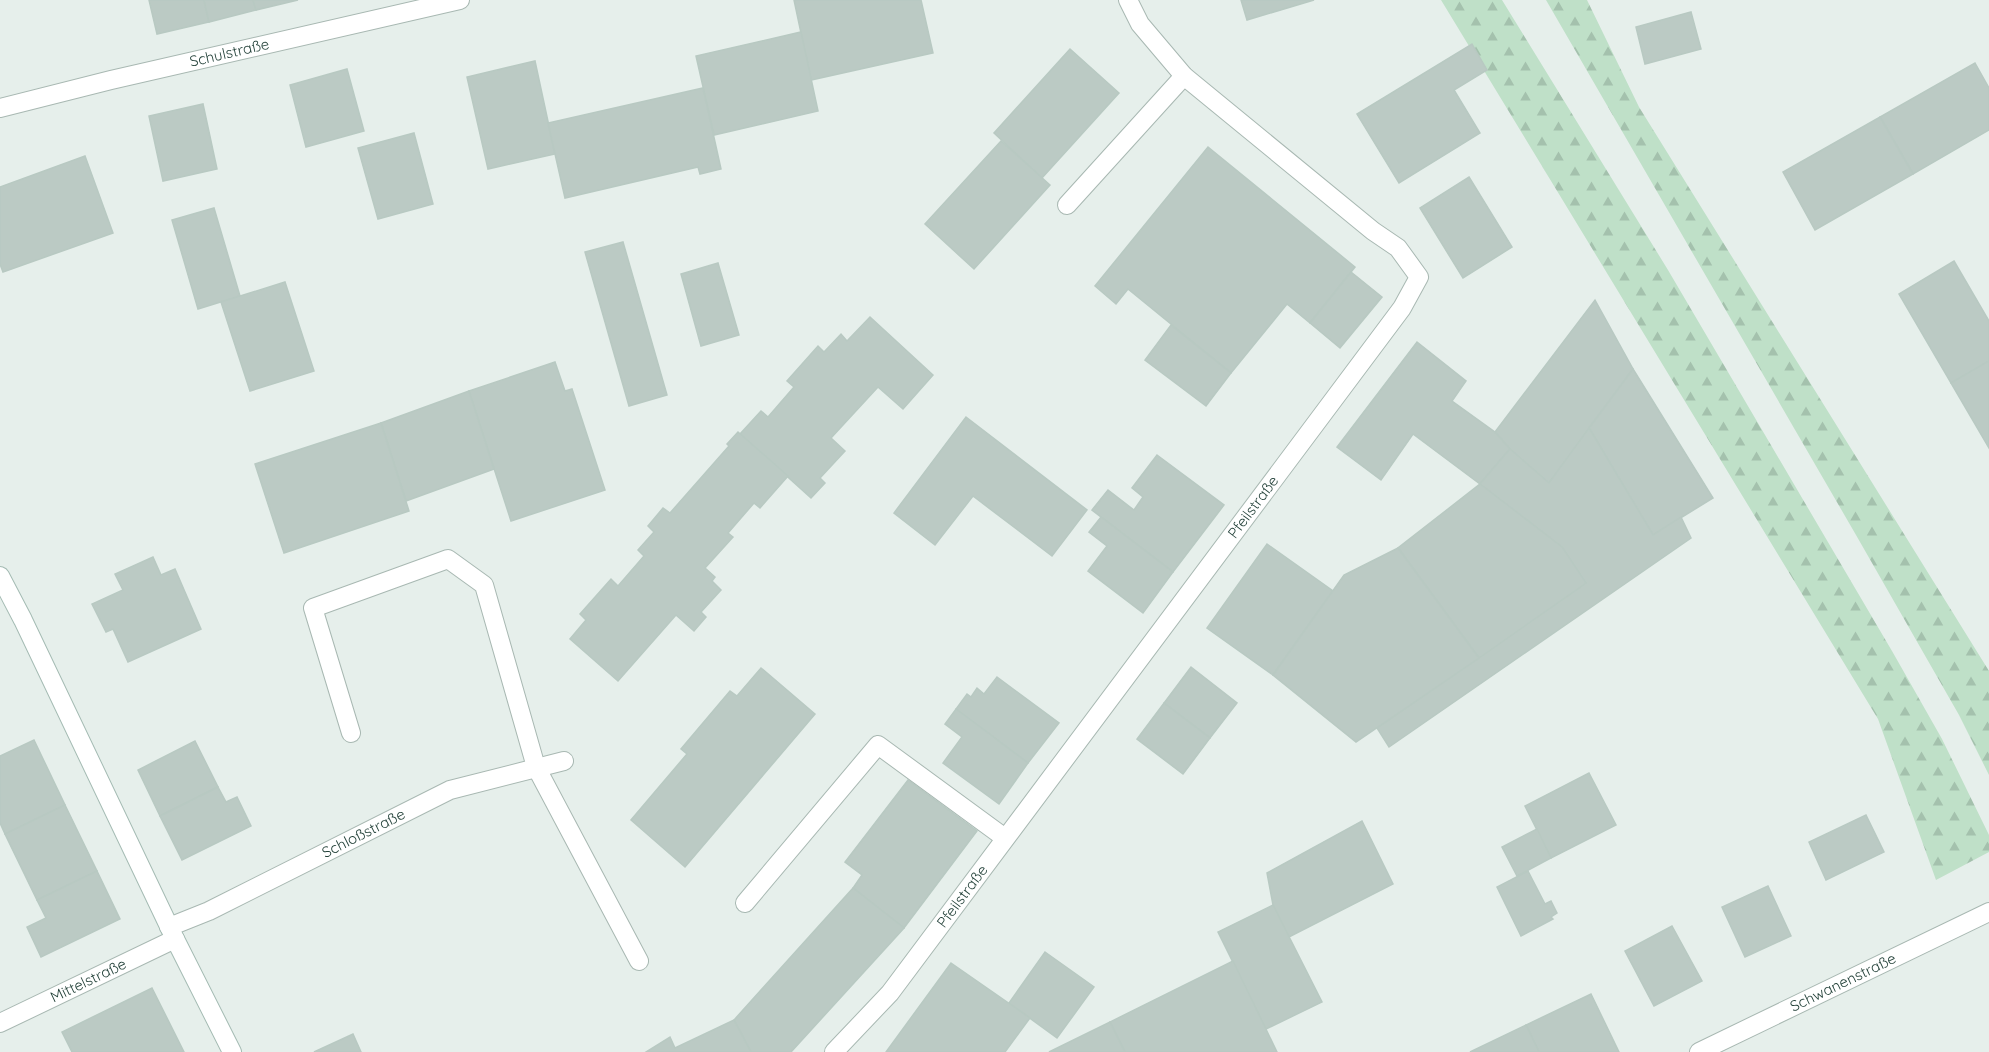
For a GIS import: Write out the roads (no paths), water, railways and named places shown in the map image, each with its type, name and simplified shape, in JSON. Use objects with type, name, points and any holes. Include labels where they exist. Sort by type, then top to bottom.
[{"type":"street","name":"Schulstraße","points":[[0,108],[111,80],[460,0]]},
{"type":"street","name":"Pfeilstraße","points":[[834,1052],[890,993],[1402,308],[1419,277],[1398,248],[1373,231],[1184,76],[1140,24],[1128,0]]},
{"type":"street","points":[[1067,205],[1184,76]]},
{"type":"street","points":[[351,733],[313,608],[448,559],[484,585],[536,767],[639,961]]},
{"type":"street","points":[[0,576],[232,1052]]},
{"type":"street","points":[[745,903],[878,745],[1005,838]]},
{"type":"street","name":"Schloßstraße","points":[[172,933],[209,911],[450,790],[564,761]]},
{"type":"street","name":"Schwanenstraße","points":[[1699,1052],[1989,912]]},
{"type":"street","name":"Mittelstraße","points":[[0,1023],[172,933]]}]
